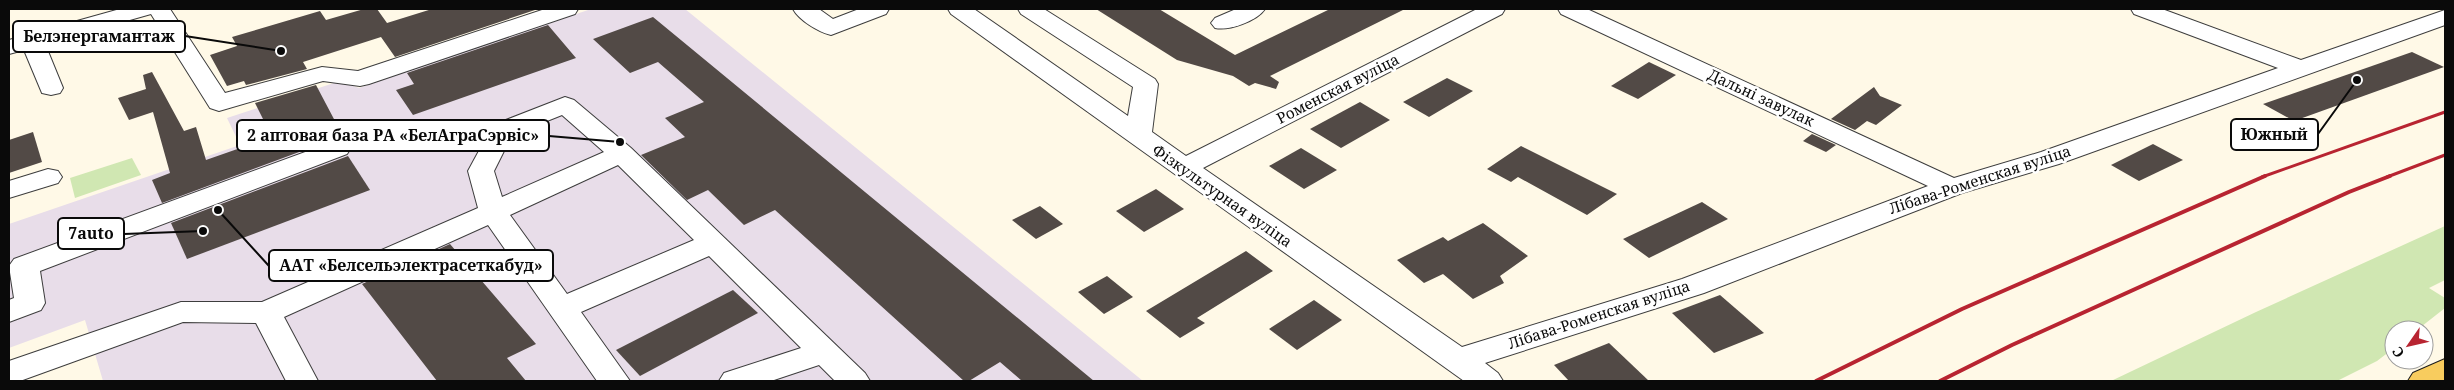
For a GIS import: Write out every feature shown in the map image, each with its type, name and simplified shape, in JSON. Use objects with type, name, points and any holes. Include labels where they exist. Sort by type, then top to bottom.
[{"type":"main road","points":[[2424,381],[2445,370]]},
{"type":"street","points":[[9,47],[144,9]]},
{"type":"street","points":[[159,9],[220,103],[322,74],[360,78],[567,9]]},
{"type":"street","points":[[804,9],[831,28],[878,9]]},
{"type":"street","points":[[1029,9],[1146,84],[1138,137]]},
{"type":"street","points":[[1223,23],[1254,9]]},
{"type":"street","name":"Роменская вуліца","points":[[1182,168],[1494,9]]},
{"type":"street","name":"Дальні завулак","points":[[1569,9],[1952,186]]},
{"type":"street","points":[[2142,9],[2300,68]]},
{"type":"street","name":"Фізкультурная вуліца","points":[[968,11],[1138,137],[1487,381]]},
{"type":"street","name":"Лібава-Роменская вуліца","points":[[1458,360],[1693,286],[1952,186],[2050,158],[2445,17]]},
{"type":"street","points":[[32,40],[51,88]]},
{"type":"street","points":[[614,381],[493,212],[482,171],[502,130],[565,105],[622,154],[854,381]]},
{"type":"street","points":[[9,312],[30,303],[24,266],[338,148]]},
{"type":"street","points":[[9,373],[181,312],[266,313],[622,154]]},
{"type":"street","points":[[9,190],[48,177]]},
{"type":"street","points":[[562,308],[713,243]]},
{"type":"street","points":[[266,313],[302,381]]},
{"type":"street","points":[[735,381],[824,352]]},
{"type":"shaded area","points":[[591,9],[685,9],[1143,381],[103,381],[85,320],[9,348],[9,224],[240,145],[227,118],[340,81],[359,88]]},
{"type":"green space","points":[[132,158],[141,175],[75,198],[70,178]]},
{"type":"green space","points":[[2445,226],[2445,280],[2429,288],[2445,298],[2445,308],[2430,320],[2384,320],[2384,356],[2337,381],[2111,381],[2256,312]]},
{"type":"building","points":[[364,9],[377,9],[387,23],[432,9],[535,10],[395,57],[381,37],[303,62],[307,69],[246,85],[244,81],[227,86],[210,55],[237,46],[232,37],[320,11],[326,20]]},
{"type":"building","points":[[1096,9],[1159,9],[1235,55],[1330,9],[1405,9],[1270,76],[1279,82],[1276,89],[1255,83],[1249,86],[1233,76],[1177,60]]},
{"type":"building","points":[[653,17],[1094,381],[1022,381],[1000,362],[969,381],[964,381],[775,210],[744,225],[708,190],[687,200],[641,155],[685,137],[665,118],[704,102],[658,62],[630,73],[593,39]]},
{"type":"building","points":[[548,25],[576,58],[413,115],[396,90],[414,84],[407,73]]},
{"type":"building","points":[[2412,52],[2444,67],[2294,121],[2263,104]]},
{"type":"building","points":[[1649,62],[1676,75],[1638,99],[1611,86]]},
{"type":"building","points":[[152,72],[184,131],[196,127],[206,160],[272,137],[255,103],[316,85],[335,121],[327,124],[337,138],[162,203],[152,180],[170,173],[153,112],[129,120],[118,98],[146,89],[143,75]]},
{"type":"building","points":[[1447,78],[1473,91],[1429,117],[1403,102]]},
{"type":"building","points":[[1874,87],[1880,96],[1902,105],[1876,125],[1867,121],[1855,130],[1831,119]]},
{"type":"building","points":[[1360,102],[1390,120],[1341,148],[1310,129]]},
{"type":"building","points":[[33,132],[42,162],[9,173],[9,140]]},
{"type":"building","points":[[1812,134],[1836,145],[1826,152],[1803,141]]},
{"type":"building","points":[[2153,144],[2183,160],[2139,181],[2111,165]]},
{"type":"building","points":[[1521,146],[1617,194],[1587,215],[1518,177],[1511,182],[1487,169]]},
{"type":"building","points":[[1301,148],[1337,170],[1304,189],[1269,166]]},
{"type":"building","points":[[348,156],[370,190],[187,259],[171,223]]},
{"type":"building","points":[[1156,189],[1184,209],[1144,232],[1116,211]]},
{"type":"building","points":[[1702,202],[1728,219],[1649,258],[1623,239]]},
{"type":"building","points":[[1040,206],[1063,224],[1036,239],[1012,220]]},
{"type":"building","points":[[1483,223],[1528,256],[1500,276],[1504,283],[1473,299],[1443,274],[1424,283],[1397,260],[1443,237],[1448,241]]},
{"type":"building","points":[[450,244],[536,344],[507,358],[526,381],[437,381],[362,284]]},
{"type":"building","points":[[1246,251],[1273,271],[1197,318],[1205,323],[1180,338],[1146,311]]},
{"type":"building","points":[[1107,276],[1133,297],[1104,314],[1078,292]]},
{"type":"building","points":[[733,290],[758,313],[640,376],[616,350]]},
{"type":"building","points":[[1720,295],[1764,333],[1714,353],[1672,313]]},
{"type":"building","points":[[1314,300],[1342,320],[1297,350],[1269,329]]},
{"type":"building","points":[[1609,343],[1649,381],[1569,381],[1554,365]]},
{"type":"railway","points":[[2262,177],[2445,112]]},
{"type":"railway","points":[[2387,177],[2445,155]]},
{"type":"railway","points":[[1816,381],[1962,309],[2265,176]]},
{"type":"railway","points":[[1940,381],[2012,345],[2349,192],[2390,176]]},
{"type":"place","name":"Белэнергамантаж","points":[[281,51]]},
{"type":"place","name":"Южный","points":[[2357,80]]},
{"type":"place","name":"2 аптовая база РА «БелАграСэрвіс»","points":[[620,142]]},
{"type":"place","name":"ААТ «Белсельэлектрасеткабуд»","points":[[218,210]]},
{"type":"place","name":"7auto","points":[[203,231]]}]
